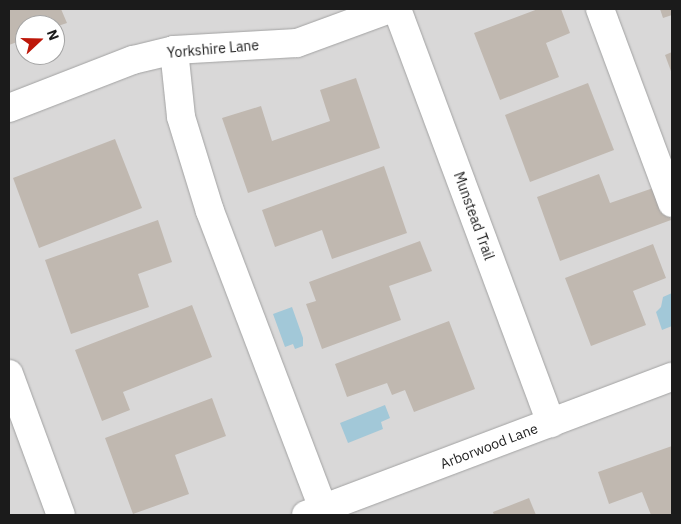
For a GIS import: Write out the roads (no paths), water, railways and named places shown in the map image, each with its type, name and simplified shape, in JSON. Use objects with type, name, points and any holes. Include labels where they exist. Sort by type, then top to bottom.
[{"type":"street","name":"Yorkshire Lane","points":[[9,108],[133,60],[174,50],[297,44],[390,9]]},
{"type":"street","name":"Munstead Trail","points":[[397,9],[551,422]]},
{"type":"street","points":[[600,9],[672,203]]},
{"type":"street","points":[[174,50],[181,117],[210,212],[315,512]]},
{"type":"street","points":[[9,374],[61,515]]},
{"type":"street","name":"Arborwood Lane","points":[[315,512],[672,377]]},
{"type":"water","points":[[672,293],[672,326],[662,330],[656,312],[661,307],[663,297]]},
{"type":"water","points":[[292,307],[303,338],[303,346],[295,349],[293,344],[285,347],[273,314]]},
{"type":"water","points":[[385,405],[390,418],[381,422],[383,429],[348,443],[340,423]]}]
